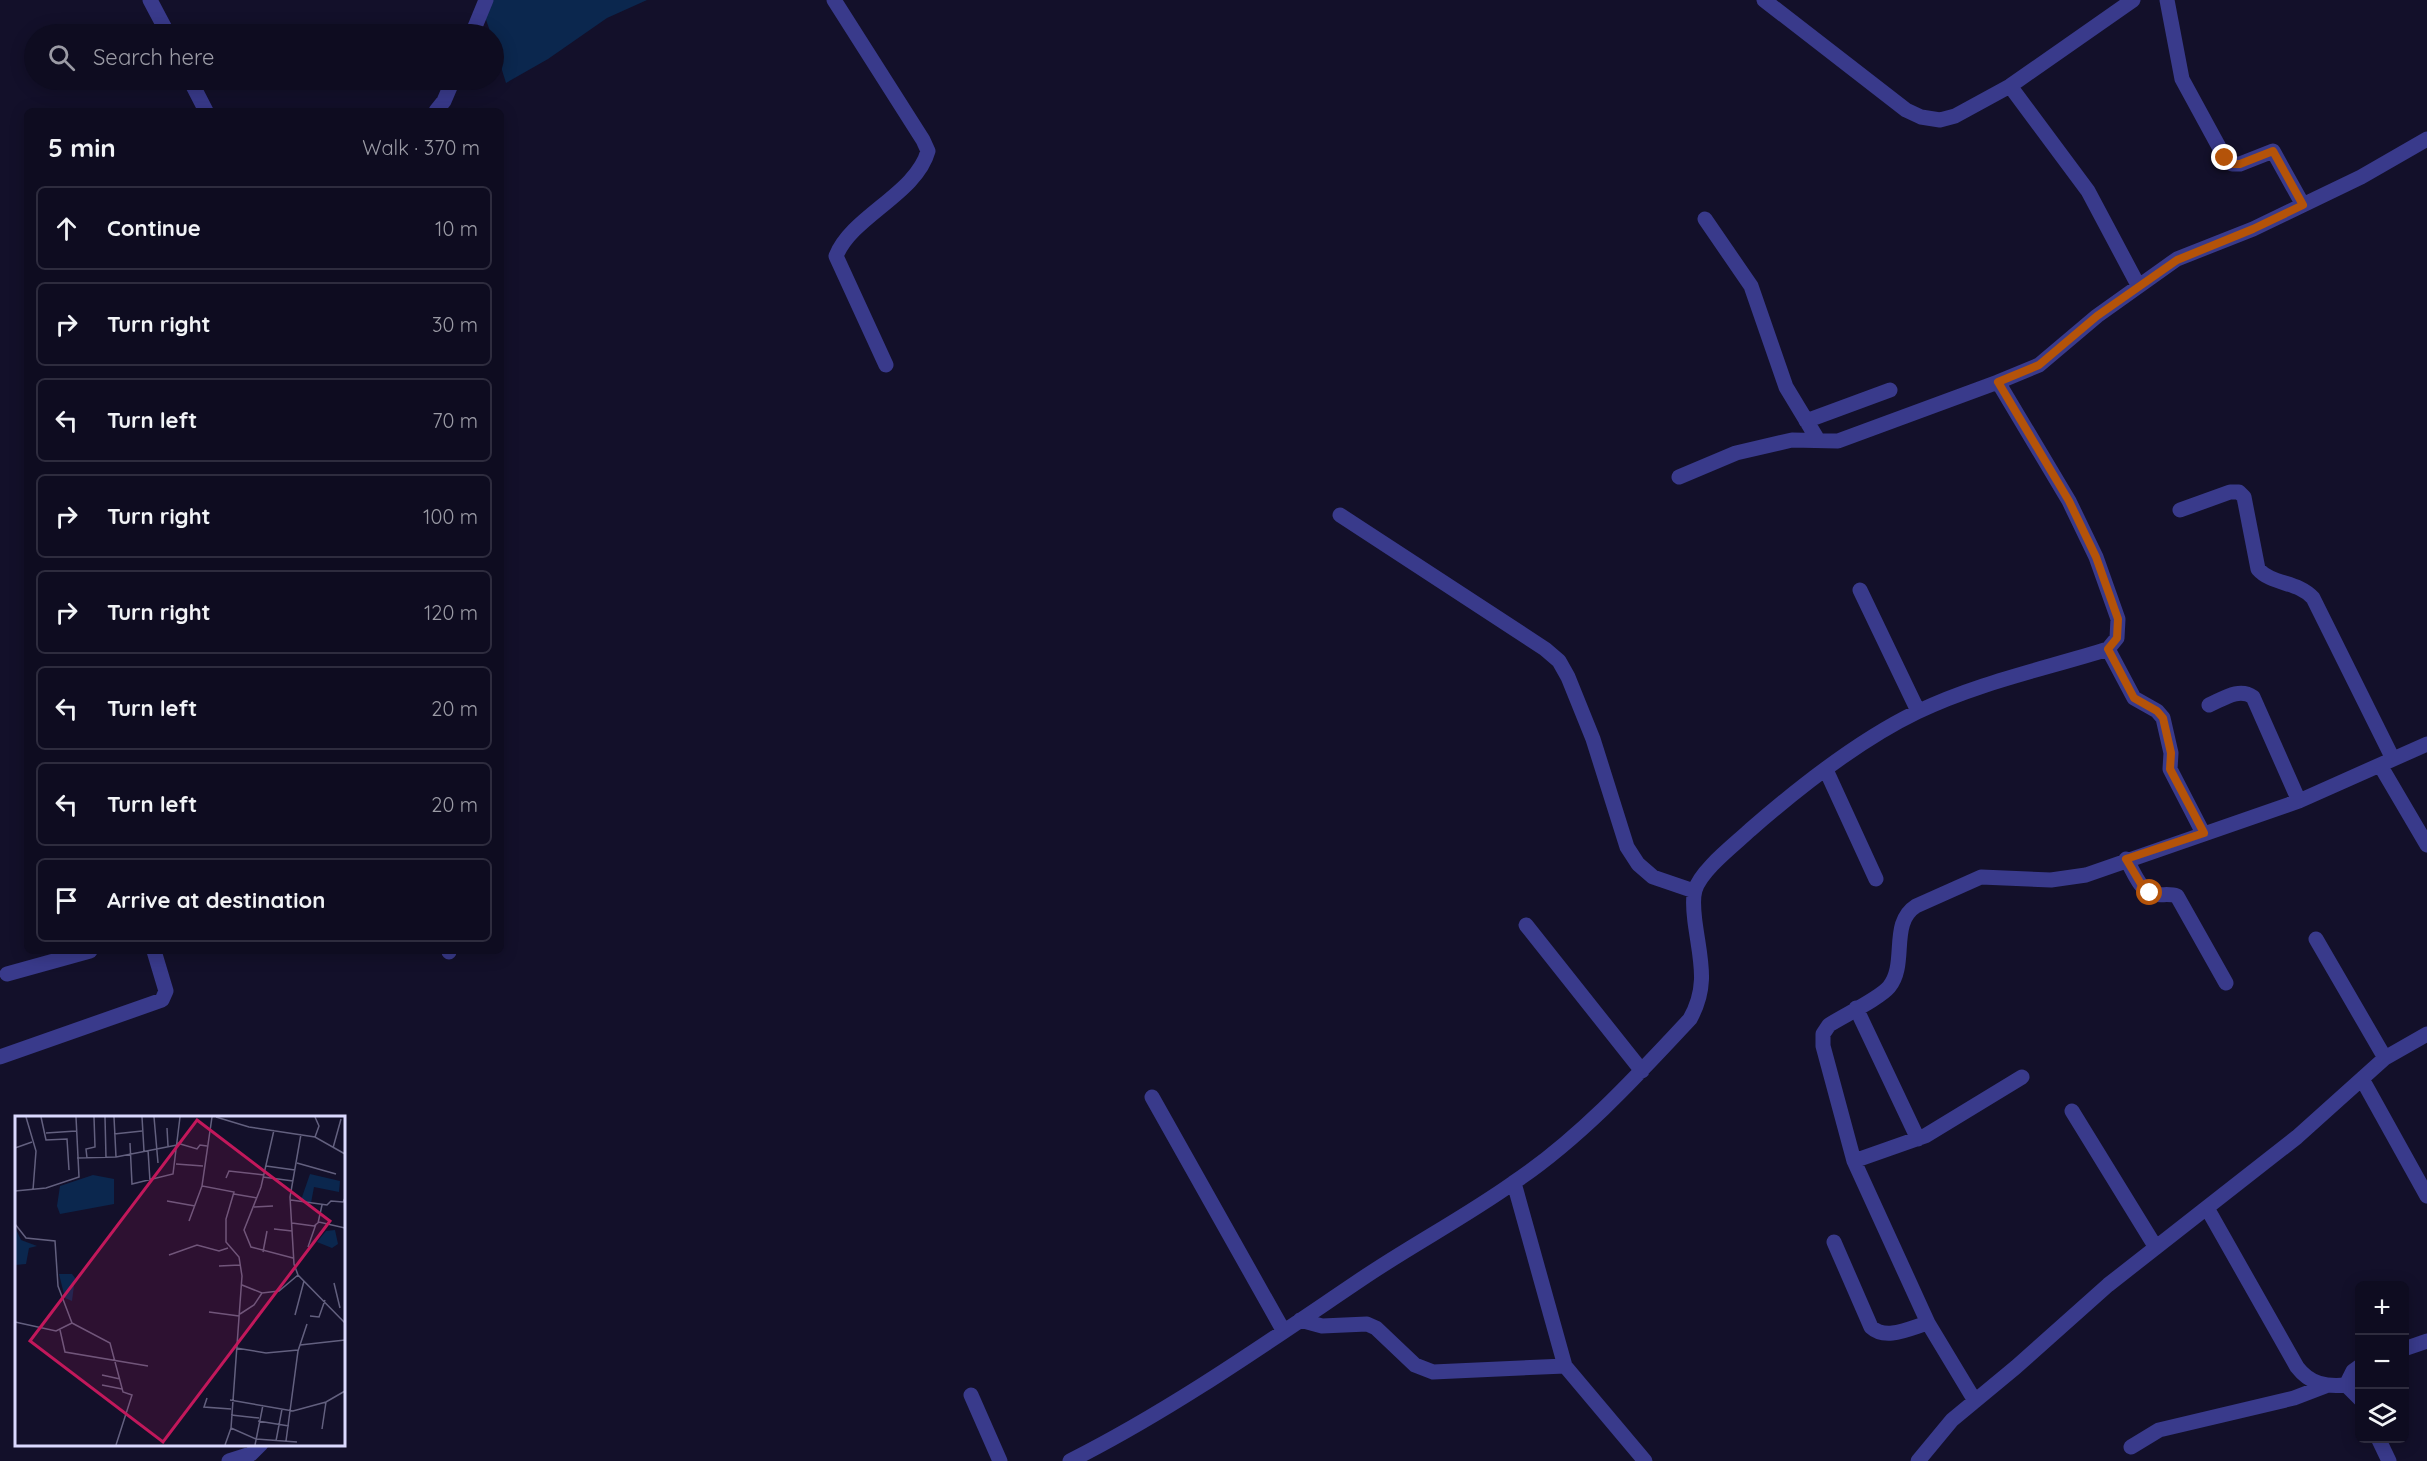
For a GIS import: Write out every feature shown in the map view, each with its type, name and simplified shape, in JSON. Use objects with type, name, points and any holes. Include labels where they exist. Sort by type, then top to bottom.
[{"type":"street","points":[[150,0],[163,24]]},
{"type":"street","points":[[476,24],[486,0]]},
{"type":"street","points":[[834,0],[928,151],[919,171],[847,238],[836,256],[886,365]]},
{"type":"street","points":[[1764,0],[1906,110],[1922,117],[1940,120],[1955,116],[2010,86],[2133,0]]},
{"type":"street","points":[[2167,0],[2182,79],[2225,158],[2232,164],[2240,164],[2273,151],[2303,205]]},
{"type":"street","points":[[2010,86],[2088,191],[2139,285]]},
{"type":"street","points":[[195,90],[204,108]]},
{"type":"street","points":[[438,108],[449,90]]},
{"type":"street","points":[[1679,477],[1736,453],[1791,440],[1838,441],[2039,365],[2139,285],[2177,260],[2253,229],[2361,177],[2427,139]]},
{"type":"street","points":[[1705,219],[1751,286],[1781,376],[1818,440]]},
{"type":"street","points":[[1070,1461],[1113,1439],[1203,1384],[1405,1249],[1514,1183],[1575,1134],[1642,1071],[1690,1019],[1699,1002],[1702,985],[1694,891],[1703,876],[1730,848],[1778,805],[1889,726],[1918,711],[1976,688],[2108,649],[2117,638],[2118,619],[2096,557],[2069,501],[1998,382]]},
{"type":"street","points":[[1806,421],[1890,390]]},
{"type":"street","points":[[2180,510],[2230,492],[2239,492],[2244,497],[2258,569],[2264,575],[2300,587],[2313,598],[2427,845]]},
{"type":"street","points":[[1340,515],[1545,649],[1559,662],[1568,676],[1593,739],[1627,847],[1638,864],[1653,878],[1694,891]]},
{"type":"street","points":[[1860,590],[1918,711]]},
{"type":"street","points":[[2108,649],[2134,698],[2157,711],[2163,718],[2171,753],[2170,769],[2204,833]]},
{"type":"street","points":[[2209,705],[2239,692],[2247,692],[2253,698],[2299,801]]},
{"type":"street","points":[[1975,1401],[1928,1323],[1854,1161],[1823,1046],[1823,1034],[1829,1025],[1888,988],[1895,978],[1903,919],[1908,911],[1916,906],[1981,877],[2068,879],[2299,801],[2427,744]]},
{"type":"street","points":[[1826,770],[1876,879]]},
{"type":"street","points":[[2126,859],[2144,889],[2150,893],[2170,893],[2177,896],[2226,983]]},
{"type":"street","points":[[1526,925],[1642,1071]]},
{"type":"street","points":[[2316,939],[2385,1058]]},
{"type":"street","points":[[7,974],[79,954]]},
{"type":"street","points":[[0,1057],[162,1000],[166,991],[155,954]]},
{"type":"street","points":[[1856,1008],[1918,1139]]},
{"type":"street","points":[[1918,1461],[1952,1420],[2155,1246],[2297,1137],[2385,1058],[2427,1034]]},
{"type":"street","points":[[1854,1161],[1918,1139],[2022,1077]]},
{"type":"street","points":[[2362,1079],[2427,1196]]},
{"type":"street","points":[[1152,1097],[1283,1330]]},
{"type":"street","points":[[2072,1111],[2155,1246]]},
{"type":"street","points":[[1514,1183],[1565,1366],[1645,1461]]},
{"type":"street","points":[[2207,1208],[2297,1367],[2311,1381],[2328,1386]]},
{"type":"street","points":[[1834,1242],[1871,1327],[1877,1332],[1889,1334],[1928,1323]]},
{"type":"street","points":[[1300,1320],[1322,1326],[1367,1324],[1376,1328],[1414,1365],[1433,1372],[1565,1366]]},
{"type":"street","points":[[2409,1346],[2427,1341]]},
{"type":"street","points":[[2346,1385],[2355,1370]]},
{"type":"street","points":[[2131,1447],[2150,1435],[2168,1428],[2294,1398],[2328,1386],[2346,1385],[2355,1394]]},
{"type":"street","points":[[971,1395],[1000,1461]]},
{"type":"street","points":[[2380,1443],[2389,1461]]},
{"type":"street","points":[[229,1461],[251,1454],[259,1446]]},
{"type":"water","points":[[491,0],[647,0],[607,18],[548,59],[506,83],[504,24],[488,24],[484,14]]},
{"type":"route","points":[[2150,893],[2144,889],[2126,859],[2204,833],[2170,769],[2170,745],[2163,718],[2157,711],[2134,698],[2108,649],[2117,638],[2118,619],[2096,557],[2069,501],[1998,382],[2039,365],[2061,349],[2097,316],[2177,260],[2253,229],[2303,205],[2273,151],[2240,164],[2232,164],[2225,158]]}]
